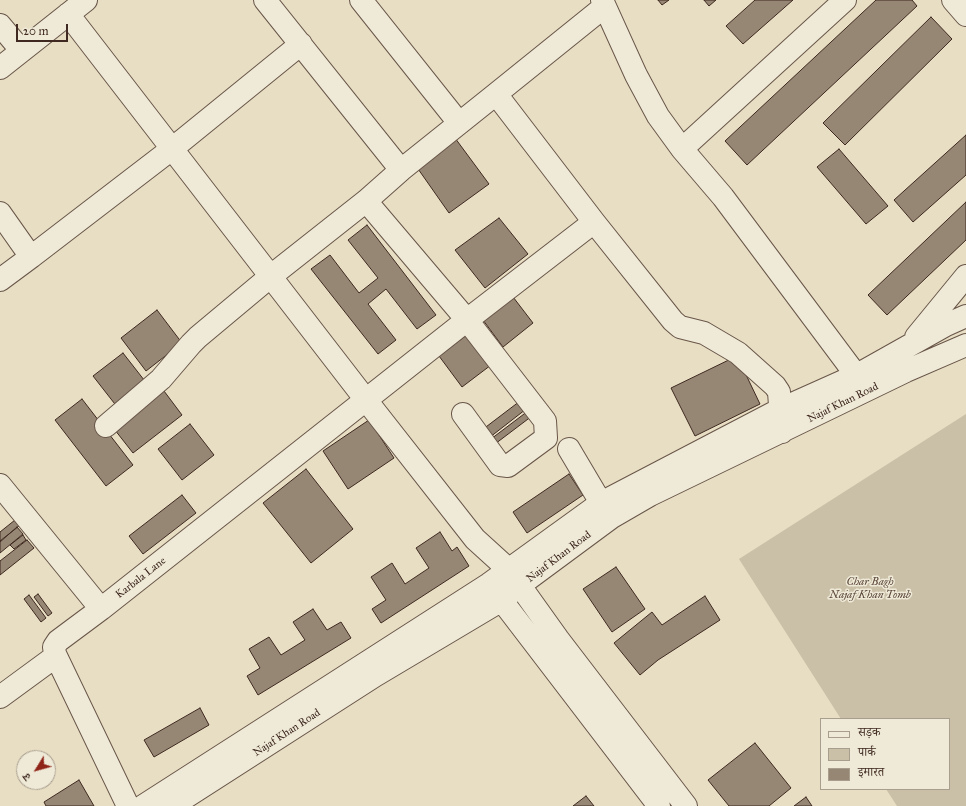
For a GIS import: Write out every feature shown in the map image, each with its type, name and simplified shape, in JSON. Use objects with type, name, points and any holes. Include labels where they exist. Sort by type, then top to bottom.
[{"type":"street","points":[[0,68],[86,0]]},
{"type":"street","points":[[265,0],[401,170]]},
{"type":"street","points":[[361,0],[459,123]]},
{"type":"street","points":[[682,149],[845,0]]},
{"type":"street","points":[[953,0],[966,15]]},
{"type":"street","points":[[106,426],[161,379],[191,344],[271,276],[366,201],[401,170],[496,94],[603,4],[636,75],[658,116],[682,149],[723,197],[862,383]]},
{"type":"street","points":[[68,14],[173,148],[366,400],[476,539],[514,577],[558,639],[686,806]]},
{"type":"street","points":[[0,25],[21,50]]},
{"type":"street","points":[[0,280],[173,148],[301,44]]},
{"type":"street","points":[[496,94],[594,222],[673,321],[680,327],[704,333],[738,354],[775,386],[779,392],[782,432]]},
{"type":"street","points":[[366,201],[467,320],[545,421],[546,438],[508,466],[500,465],[463,414]]},
{"type":"street","points":[[0,213],[31,257]]},
{"type":"street","name":"Karbala Lane","points":[[56,656],[54,647],[58,641],[101,609],[467,320],[594,222]]},
{"type":"street","points":[[909,346],[966,276]]},
{"type":"street","points":[[143,806],[489,584],[514,577],[607,510],[781,409],[862,383],[909,346],[946,325],[966,316]]},
{"type":"street","name":"Najaf Khan Road","points":[[607,510],[650,496],[782,432],[862,383],[906,371],[966,344]]},
{"type":"street","points":[[569,449],[607,510]]},
{"type":"street","points":[[0,485],[101,609]]},
{"type":"street","points":[[476,539],[489,584],[659,806]]},
{"type":"street","name":"Najaf Khan Road","points":[[172,806],[376,675],[502,600],[514,577]]},
{"type":"street","points":[[0,697],[56,656],[128,806]]},
{"type":"green space","name":"Char Bagh Najaf Khan Tomb","points":[[966,414],[966,806],[897,806],[887,790],[950,790],[950,718],[840,718],[739,559]]},
{"type":"building","points":[[658,0],[669,0],[662,5]]},
{"type":"building","points":[[704,0],[716,0],[709,6]]},
{"type":"building","points":[[755,0],[793,0],[743,44],[726,26]]},
{"type":"building","points":[[876,0],[912,0],[917,6],[747,165],[725,141]]},
{"type":"building","points":[[931,17],[952,39],[845,145],[823,123]]},
{"type":"building","points":[[966,135],[966,175],[913,222],[894,200]]},
{"type":"building","points":[[455,138],[489,184],[449,213],[416,166]]},
{"type":"building","points":[[839,149],[888,206],[866,224],[817,167]]},
{"type":"building","points":[[966,202],[966,240],[887,315],[868,295]]},
{"type":"building","points":[[499,218],[528,254],[485,288],[455,250]]},
{"type":"building","points":[[367,225],[436,315],[417,329],[386,289],[368,304],[396,340],[378,354],[311,269],[330,255],[359,293],[378,278],[348,240]]},
{"type":"building","points":[[510,293],[533,323],[503,347],[480,316]]},
{"type":"building","points":[[157,310],[182,343],[146,371],[121,338]]},
{"type":"building","points":[[472,331],[495,362],[462,387],[439,356]]},
{"type":"building","points":[[123,353],[148,385],[118,408],[93,376]]},
{"type":"building","points":[[737,356],[760,404],[695,436],[671,388]]},
{"type":"building","points":[[161,387],[182,415],[133,453],[111,425]]},
{"type":"building","points":[[524,398],[530,406],[485,441],[478,433]]},
{"type":"building","points":[[82,399],[133,465],[106,486],[55,420]]},
{"type":"building","points":[[528,411],[532,416],[491,447],[487,442]]},
{"type":"building","points":[[369,420],[394,458],[348,489],[323,451]]},
{"type":"building","points":[[190,424],[214,455],[182,480],[158,449]]},
{"type":"building","points":[[306,469],[353,529],[311,563],[263,503]]},
{"type":"building","points":[[569,474],[583,495],[527,533],[513,512]]},
{"type":"building","points":[[182,495],[196,513],[143,554],[129,536]]},
{"type":"building","points":[[15,520],[19,526],[0,541],[0,532]]},
{"type":"building","points":[[17,527],[23,534],[0,553],[0,542]]},
{"type":"building","points":[[440,532],[452,551],[457,547],[469,566],[381,623],[372,609],[386,600],[371,577],[392,563],[405,584],[429,568],[416,548]]},
{"type":"building","points":[[23,535],[26,540],[14,549],[10,545]]},
{"type":"building","points":[[27,540],[34,548],[0,575],[0,561]]},
{"type":"building","points":[[616,567],[645,609],[612,632],[583,589]]},
{"type":"building","points":[[38,594],[52,613],[48,616],[34,597]]},
{"type":"building","points":[[29,595],[46,618],[41,622],[24,599]]},
{"type":"building","points":[[705,596],[720,620],[658,660],[640,675],[614,643],[652,612],[662,625]]},
{"type":"building","points":[[313,609],[327,630],[341,622],[351,638],[258,695],[247,676],[260,668],[249,649],[269,637],[281,655],[305,640],[293,622]]},
{"type":"building","points":[[200,708],[209,725],[154,757],[144,740]]},
{"type":"building","points":[[755,743],[791,788],[769,806],[729,806],[708,780]]},
{"type":"building","points":[[79,780],[94,806],[46,806],[44,802]]},
{"type":"building","points":[[586,796],[594,806],[573,806]]},
{"type":"building","points":[[806,797],[812,806],[794,806]]}]
